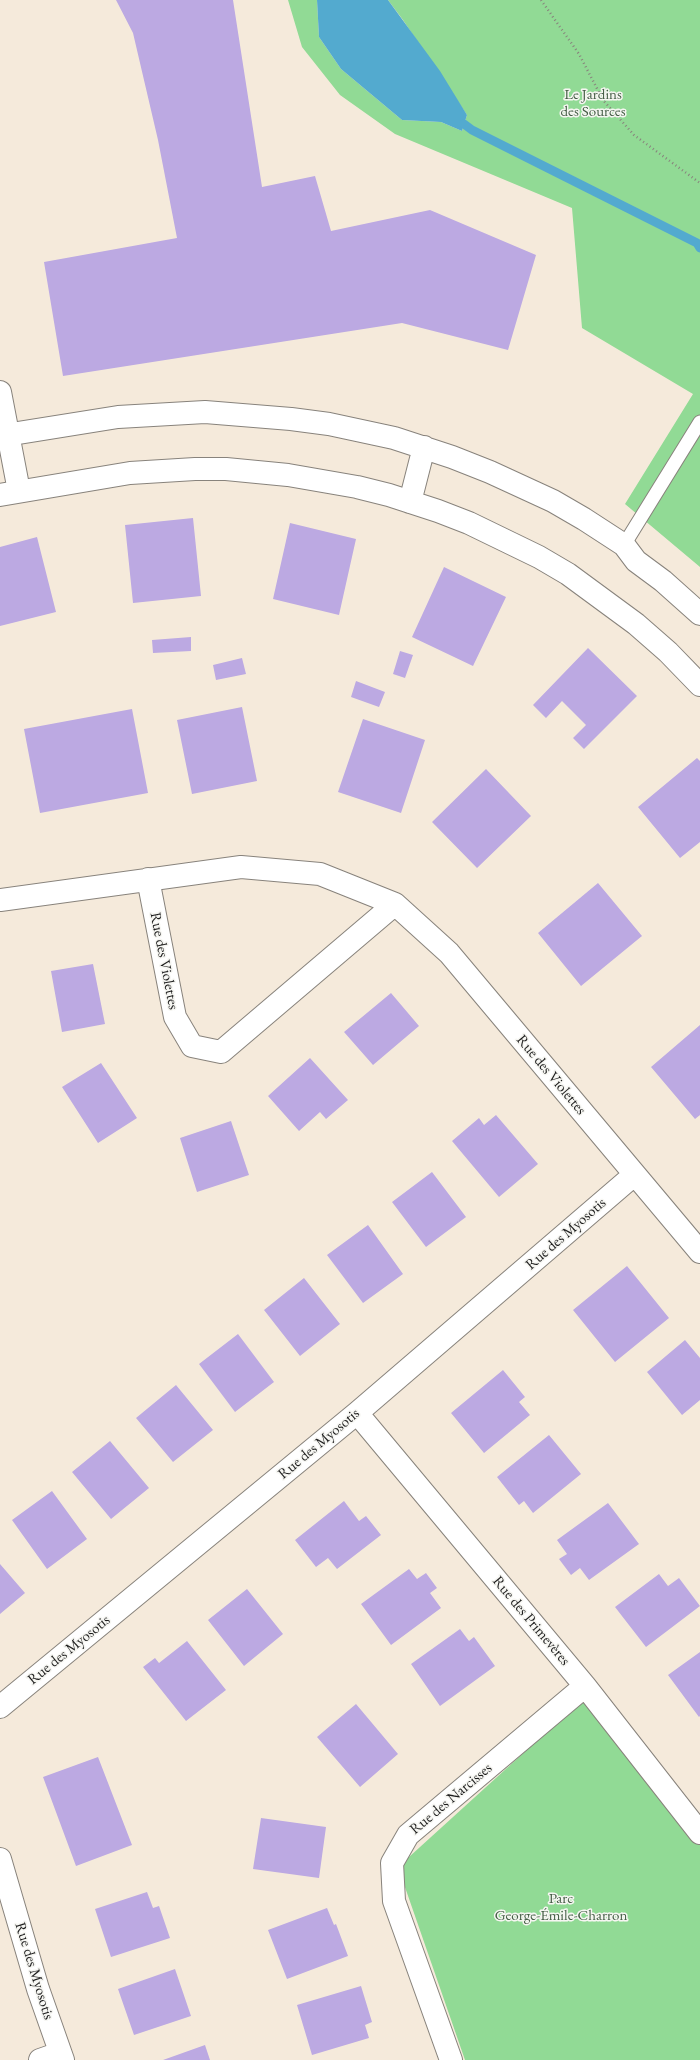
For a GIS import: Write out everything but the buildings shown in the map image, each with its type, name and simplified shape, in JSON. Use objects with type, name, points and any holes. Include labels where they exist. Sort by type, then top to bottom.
[{"type":"street","points":[[0,392],[9,493],[130,473],[195,468],[226,469],[323,480],[357,486],[438,511],[506,540],[568,574],[636,624],[668,652],[700,685]]},
{"type":"street","points":[[4,435],[118,417],[205,412],[261,416],[329,424],[394,438],[424,447],[490,472],[553,501],[624,545],[636,561],[663,581],[700,614]]},
{"type":"street","points":[[410,502],[424,447]]},
{"type":"street","name":"Rue des Violettes","points":[[0,900],[241,867],[320,874],[395,904],[449,953],[700,1252]]},
{"type":"street","name":"Rue des Violettes","points":[[148,880],[175,1017],[192,1046],[221,1052],[395,904]]},
{"type":"street","name":"Rue des Myosotis","points":[[0,1707],[357,1413],[634,1175]]},
{"type":"street","name":"Rue des Primevères","points":[[357,1413],[585,1686],[700,1833]]},
{"type":"street","name":"Rue des Narcisses","points":[[451,2060],[394,1901],[392,1863],[408,1835],[585,1686]]},
{"type":"street","name":"Rue des Myosotis","points":[[0,1859],[38,1989],[54,2058]]},
{"type":"lane","points":[[624,545],[700,422]]},
{"type":"path","points":[[541,0],[580,54],[603,100],[634,135],[700,183]]},
{"type":"green space","name":"Le Jardins des Sources","points":[[288,0],[317,0],[319,37],[341,69],[402,120],[441,122],[462,131],[467,115],[388,0],[700,0],[700,567],[625,504],[693,394],[582,328],[572,208],[395,134],[340,95],[302,47]]},
{"type":"green space","name":"Parc George-Émile-Charron","points":[[584,1698],[700,1834],[700,2060],[465,2060],[398,1867]]},
{"type":"water","points":[[317,0],[388,0],[440,71],[467,115],[462,131],[441,122],[402,120],[341,69],[319,37]]},
{"type":"waterway","points":[[464,124],[472,130],[697,243],[700,248]]}]
